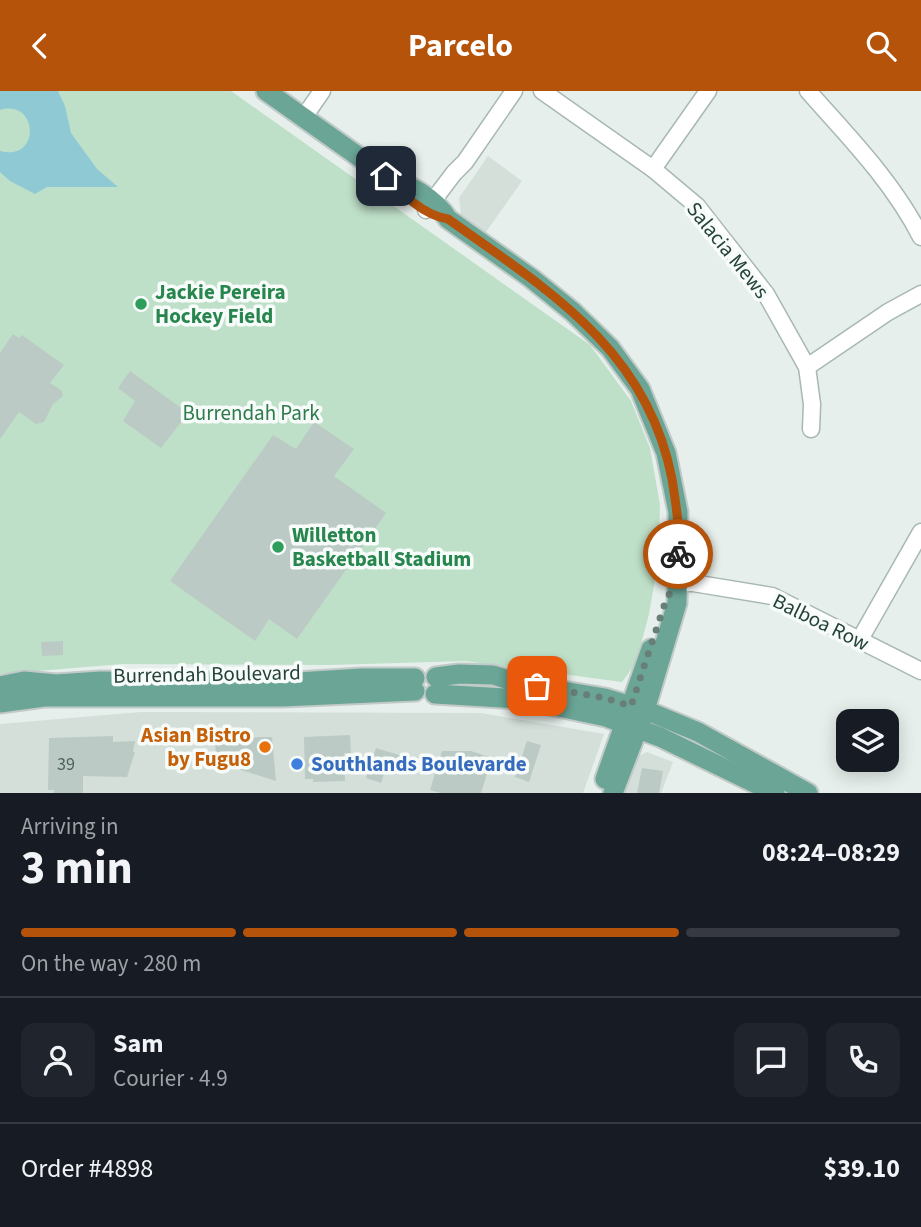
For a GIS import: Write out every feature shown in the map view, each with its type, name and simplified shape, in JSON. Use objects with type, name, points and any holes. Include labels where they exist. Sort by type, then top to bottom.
[{"type":"main road","points":[[266,91],[386,176],[409,185],[436,211],[531,278],[573,312],[610,348],[640,389],[666,453],[676,501],[679,546],[677,603],[635,717],[613,793]]},
{"type":"main road","name":"Burrendah Boulevard","points":[[0,686],[24,681],[56,684],[101,681],[281,683],[344,687]]},
{"type":"main road","name":"Burrendah Boulevard","points":[[0,703],[44,697],[415,685],[424,697],[435,685],[439,696],[521,699],[635,717]]},
{"type":"main road","points":[[600,793],[635,717]]},
{"type":"main road","points":[[635,717],[690,750],[775,793]]},
{"type":"main road","points":[[635,717],[698,732],[808,793]]},
{"type":"street","points":[[304,117],[322,91]]},
{"type":"street","points":[[436,211],[465,162],[514,91]]},
{"type":"street","name":"Salacia Mews","points":[[542,91],[653,169],[697,206],[766,294],[807,366],[812,404],[811,429]]},
{"type":"street","points":[[653,169],[708,91]]},
{"type":"street","points":[[808,91],[867,158],[908,211],[921,237]]},
{"type":"street","points":[[807,366],[888,311],[921,294]]},
{"type":"street","points":[[859,641],[921,532]]},
{"type":"street","name":"Balboa Row","points":[[676,583],[693,583],[772,596],[921,671]]},
{"type":"shaded area","points":[[488,156],[522,181],[486,232],[461,215],[459,198]]},
{"type":"shaded area","name":"Southlands Boulevarde","points":[[141,712],[481,713],[604,734],[583,793],[0,793],[0,724]]},
{"type":"shaded area","points":[[647,752],[673,762],[661,793],[620,793],[633,758]]},
{"type":"green space","name":"Burrendah Park","points":[[0,91],[231,91],[590,345],[631,401],[650,448],[660,505],[658,562],[649,614],[636,663],[622,682],[465,661],[331,665],[123,664],[0,674]]},
{"type":"water","points":[[0,91],[58,91],[65,106],[71,133],[97,169],[118,187],[47,187],[35,194],[10,181],[0,172],[0,151],[14,152],[23,148],[30,130],[22,113],[13,109],[0,110]]},
{"type":"building","points":[[13,334],[19,338],[22,335],[64,365],[50,383],[62,391],[63,396],[53,404],[44,422],[36,424],[19,412],[0,439],[0,353]]},
{"type":"building","points":[[130,371],[188,413],[161,448],[123,421],[135,401],[118,388]]},
{"type":"building","name":"Willetton Basketball Stadium","points":[[314,422],[354,449],[334,476],[386,513],[297,639],[269,619],[255,641],[170,581],[273,435],[296,449]]},
{"type":"building","points":[[63,641],[63,655],[42,656],[41,642]]},
{"type":"building","points":[[350,735],[351,753],[344,753],[345,781],[313,782],[313,779],[305,779],[304,737]]},
{"type":"building","points":[[113,736],[113,742],[135,741],[135,752],[127,777],[83,776],[83,793],[54,793],[54,790],[48,790],[49,738]]},
{"type":"building","points":[[272,737],[276,781],[238,769],[238,765],[216,761],[215,738]]},
{"type":"building","points":[[527,741],[541,745],[529,782],[515,777]]},
{"type":"building","points":[[376,748],[402,756],[396,775],[385,771],[381,783],[366,778]]},
{"type":"building","points":[[442,751],[471,751],[492,758],[481,793],[441,793],[430,790]]},
{"type":"building","points":[[642,768],[663,771],[659,793],[637,793]]},
{"type":"way so far","points":[[537,686],[605,698],[631,706],[666,600],[676,583],[678,554]]},
{"type":"place","name":"Jackie Pereira Hockey Field","points":[[141,304]]},
{"type":"place","name":"Willetton Basketball Stadium","points":[[278,547]]},
{"type":"place","name":"Asian Bistro by Fugu8","points":[[265,747]]},
{"type":"place","name":"Southlands Boulevarde","points":[[297,764]]},
{"type":"route","points":[[386,176],[403,194],[436,217],[448,219],[531,278],[573,312],[610,348],[640,389],[666,453],[678,512],[678,554]]}]
